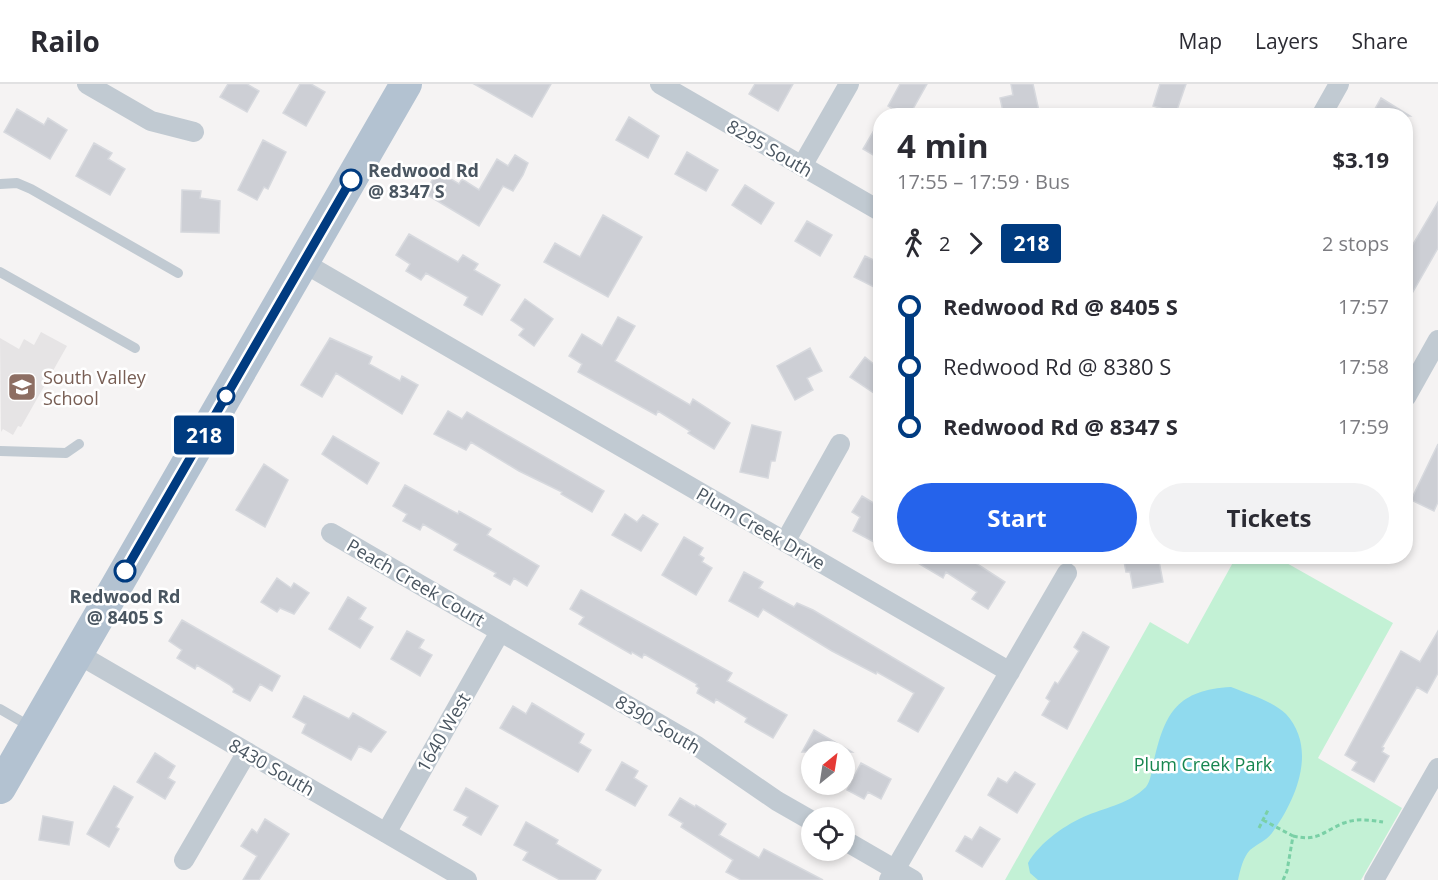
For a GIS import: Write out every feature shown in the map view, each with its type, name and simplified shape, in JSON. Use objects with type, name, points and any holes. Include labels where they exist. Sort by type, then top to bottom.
[{"type":"main road","points":[[3,775],[34,729],[78,654],[406,84]]},
{"type":"street","name":"8295 South","points":[[660,84],[873,207]]},
{"type":"street","points":[[802,166],[849,84]]},
{"type":"street","points":[[1326,108],[1339,84]]},
{"type":"street","points":[[98,87],[151,121],[194,132]]},
{"type":"street","name":"Plum Creek Drive","points":[[304,263],[1010,672]]},
{"type":"street","points":[[1413,385],[1438,340]]},
{"type":"street","points":[[785,542],[840,444]]},
{"type":"street","name":"Peach Creek Court","points":[[331,533],[500,632]]},
{"type":"street","points":[[892,875],[1067,573]]},
{"type":"street","name":"8390 South","points":[[500,632],[698,746],[777,801],[801,815]]},
{"type":"street","name":"1640 West","points":[[386,833],[500,632]]},
{"type":"street","name":"8430 South","points":[[78,654],[467,880]]},
{"type":"street","points":[[184,860],[247,752]]},
{"type":"street","points":[[1374,880],[1438,768]]},
{"type":"street","points":[[855,848],[892,875],[913,880]]},
{"type":"lane","points":[[0,184],[17,183],[31,189],[178,273]]},
{"type":"lane","points":[[0,272],[135,348]]},
{"type":"lane","points":[[0,451],[66,453],[79,444]]},
{"type":"lane","points":[[0,709],[34,729]]},
{"type":"path","points":[[1259,828],[1268,810]]},
{"type":"path","points":[[1263,820],[1293,836],[1315,838],[1354,820],[1383,822]]},
{"type":"path","points":[[1283,880],[1293,836]]},
{"type":"path","points":[[1283,853],[1290,855]]},
{"type":"shaded area","name":"South Valley School","points":[[41,332],[67,346],[21,427],[18,426],[13,435],[3,429],[1,432],[0,338],[19,349],[24,339],[34,345]]},
{"type":"green space","name":"Plum Creek Park","points":[[1232,564],[1288,564],[1393,623],[1318,758],[1402,808],[1361,880],[1005,880],[1150,622],[1188,644]]},
{"type":"water","points":[[1231,687],[1267,702],[1286,714],[1296,728],[1301,743],[1302,758],[1300,774],[1289,805],[1270,836],[1248,853],[1242,864],[1238,880],[1038,880],[1030,873],[1028,863],[1039,848],[1054,834],[1088,815],[1126,801],[1146,787],[1163,729],[1177,707],[1198,693]]},
{"type":"building","points":[[228,84],[247,84],[259,91],[247,112],[220,97]]},
{"type":"building","points":[[300,84],[311,84],[325,92],[306,126],[283,113]]},
{"type":"building","points":[[474,84],[551,84],[532,117]]},
{"type":"building","points":[[755,84],[793,84],[778,111],[749,94]]},
{"type":"building","points":[[900,84],[927,84],[914,108],[888,106]]},
{"type":"building","points":[[1011,84],[1033,84],[1038,108],[1002,108],[1000,98],[1013,95]]},
{"type":"building","points":[[1160,84],[1186,84],[1178,108],[1153,106]]},
{"type":"building","points":[[1381,98],[1397,108],[1375,108]]},
{"type":"building","points":[[17,109],[44,125],[48,118],[67,130],[50,159],[4,132]]},
{"type":"building","points":[[629,117],[659,136],[648,158],[616,140]]},
{"type":"building","points":[[873,132],[873,155],[863,149]]},
{"type":"building","points":[[263,140],[286,152],[268,189],[264,187],[257,200],[238,190]]},
{"type":"building","points":[[94,143],[112,153],[108,159],[125,169],[110,195],[76,176]]},
{"type":"building","points":[[687,152],[718,170],[706,191],[675,174]]},
{"type":"building","points":[[515,155],[528,163],[523,175],[513,191],[503,186],[479,226],[424,193],[438,171],[459,184],[462,179],[479,190],[497,159],[508,166]]},
{"type":"building","points":[[745,185],[774,203],[761,224],[732,205]]},
{"type":"building","points":[[182,190],[201,191],[200,198],[220,201],[219,233],[181,232]]},
{"type":"building","points":[[1438,202],[1438,248],[1413,292],[1413,244]]},
{"type":"building","points":[[603,215],[642,237],[608,297],[544,262],[555,243],[580,257]]},
{"type":"building","points":[[807,221],[832,235],[820,256],[795,241]]},
{"type":"building","points":[[409,234],[458,262],[463,255],[478,264],[474,270],[500,285],[482,315],[464,305],[468,297],[426,273],[421,280],[406,271],[410,264],[396,255]]},
{"type":"building","points":[[865,256],[873,260],[873,286],[854,277]]},
{"type":"building","points":[[525,299],[553,319],[534,346],[519,335],[524,329],[511,320]]},
{"type":"building","points":[[618,317],[635,326],[615,361],[690,405],[693,399],[730,423],[714,449],[658,411],[656,415],[578,372],[582,364],[569,356],[582,334],[602,346]]},
{"type":"building","points":[[330,338],[372,357],[369,364],[400,381],[402,376],[418,385],[402,414],[336,373],[322,397],[301,385]]},
{"type":"building","points":[[810,348],[822,371],[807,378],[813,390],[795,400],[777,366]]},
{"type":"building","points":[[865,357],[873,363],[873,392],[850,377]]},
{"type":"building","points":[[448,411],[462,419],[467,412],[604,491],[592,512],[561,494],[562,492],[519,471],[471,442],[466,450],[434,434]]},
{"type":"building","points":[[752,425],[781,432],[775,461],[771,461],[768,478],[740,472]]},
{"type":"building","points":[[333,436],[379,463],[367,484],[322,454]]},
{"type":"building","points":[[1438,444],[1438,502],[1434,511],[1413,501],[1413,496]]},
{"type":"building","points":[[264,464],[288,480],[265,527],[236,510]]},
{"type":"building","points":[[405,485],[491,529],[487,535],[539,566],[527,586],[514,578],[510,585],[494,576],[496,573],[454,550],[458,544],[423,524],[420,530],[403,521],[407,514],[393,506]]},
{"type":"building","points":[[862,496],[873,503],[873,541],[853,531],[860,517],[852,512]]},
{"type":"building","points":[[625,514],[637,522],[643,515],[658,524],[641,551],[612,535]]},
{"type":"building","points":[[684,537],[703,548],[699,555],[704,558],[702,562],[712,568],[696,595],[662,575]]},
{"type":"building","points":[[919,564],[977,564],[1005,582],[988,609],[972,599],[977,592],[946,572],[943,578]]},
{"type":"building","points":[[1124,564],[1160,564],[1163,582],[1133,588],[1130,572],[1126,572]]},
{"type":"building","points":[[744,572],[763,582],[759,588],[794,607],[797,603],[813,610],[944,688],[918,732],[898,721],[914,693],[877,672],[876,674],[832,651],[763,609],[758,617],[729,601]]},
{"type":"building","points":[[277,578],[291,588],[294,583],[309,593],[294,614],[280,608],[277,612],[261,602]]},
{"type":"building","points":[[581,590],[732,673],[727,681],[787,715],[773,738],[745,722],[747,718],[716,699],[714,703],[697,693],[699,688],[697,684],[644,654],[642,658],[632,652],[631,654],[579,624],[584,617],[570,609]]},
{"type":"building","points":[[348,597],[366,608],[359,619],[373,627],[360,648],[329,629]]},
{"type":"building","points":[[182,620],[280,676],[272,691],[260,684],[250,701],[233,692],[234,689],[230,685],[197,665],[195,669],[177,658],[182,650],[169,641]]},
{"type":"building","points":[[407,631],[424,640],[419,648],[432,655],[420,676],[391,659]]},
{"type":"building","points":[[1438,631],[1438,673],[1427,693],[1417,687],[1382,747],[1384,748],[1382,752],[1389,756],[1374,782],[1352,770],[1357,762],[1345,755],[1401,651],[1420,662]]},
{"type":"building","points":[[1083,632],[1109,647],[1067,729],[1042,715],[1050,701],[1046,698],[1055,682],[1058,684],[1079,651],[1074,647]]},
{"type":"building","points":[[304,696],[349,719],[353,713],[386,732],[371,752],[359,746],[351,760],[302,733],[306,724],[293,717]]},
{"type":"building","points":[[532,703],[584,734],[579,743],[591,750],[578,772],[500,728],[513,706],[526,714]]},
{"type":"building","points":[[814,730],[833,741],[808,741]]},
{"type":"building","points":[[155,753],[175,766],[168,778],[175,782],[165,799],[137,782]]},
{"type":"building","points":[[622,762],[638,771],[634,778],[647,786],[635,806],[606,790]]},
{"type":"building","points":[[861,763],[891,779],[881,799],[868,792],[864,799],[855,794],[855,775]]},
{"type":"building","points":[[1015,772],[1035,784],[1017,813],[988,795],[998,778],[1007,783]]},
{"type":"building","points":[[114,786],[133,797],[116,827],[119,829],[109,847],[87,834]]},
{"type":"building","points":[[466,788],[498,806],[481,835],[463,825],[468,817],[454,810]]},
{"type":"building","points":[[680,798],[726,824],[719,835],[759,858],[764,849],[823,880],[741,880],[726,872],[733,860],[681,827],[683,823],[669,815]]},
{"type":"building","points":[[43,816],[73,822],[69,845],[39,840]]},
{"type":"building","points":[[265,819],[289,834],[259,880],[243,880],[257,856],[241,846],[252,829],[257,833]]},
{"type":"building","points":[[526,822],[558,840],[556,844],[601,870],[595,880],[560,880],[523,860],[528,852],[514,845]]},
{"type":"building","points":[[980,827],[1000,839],[982,867],[956,851],[965,836],[972,840]]},
{"type":"bus line","name":"218","points":[[125,571],[351,180]]},
{"type":"place","name":"Redwood Rd @ 8347 S","points":[[351,180]]},
{"type":"place","name":"South Valley School","points":[[22,387]]},
{"type":"place","name":"Redwood Rd @ 8405 S","points":[[125,571]]}]
